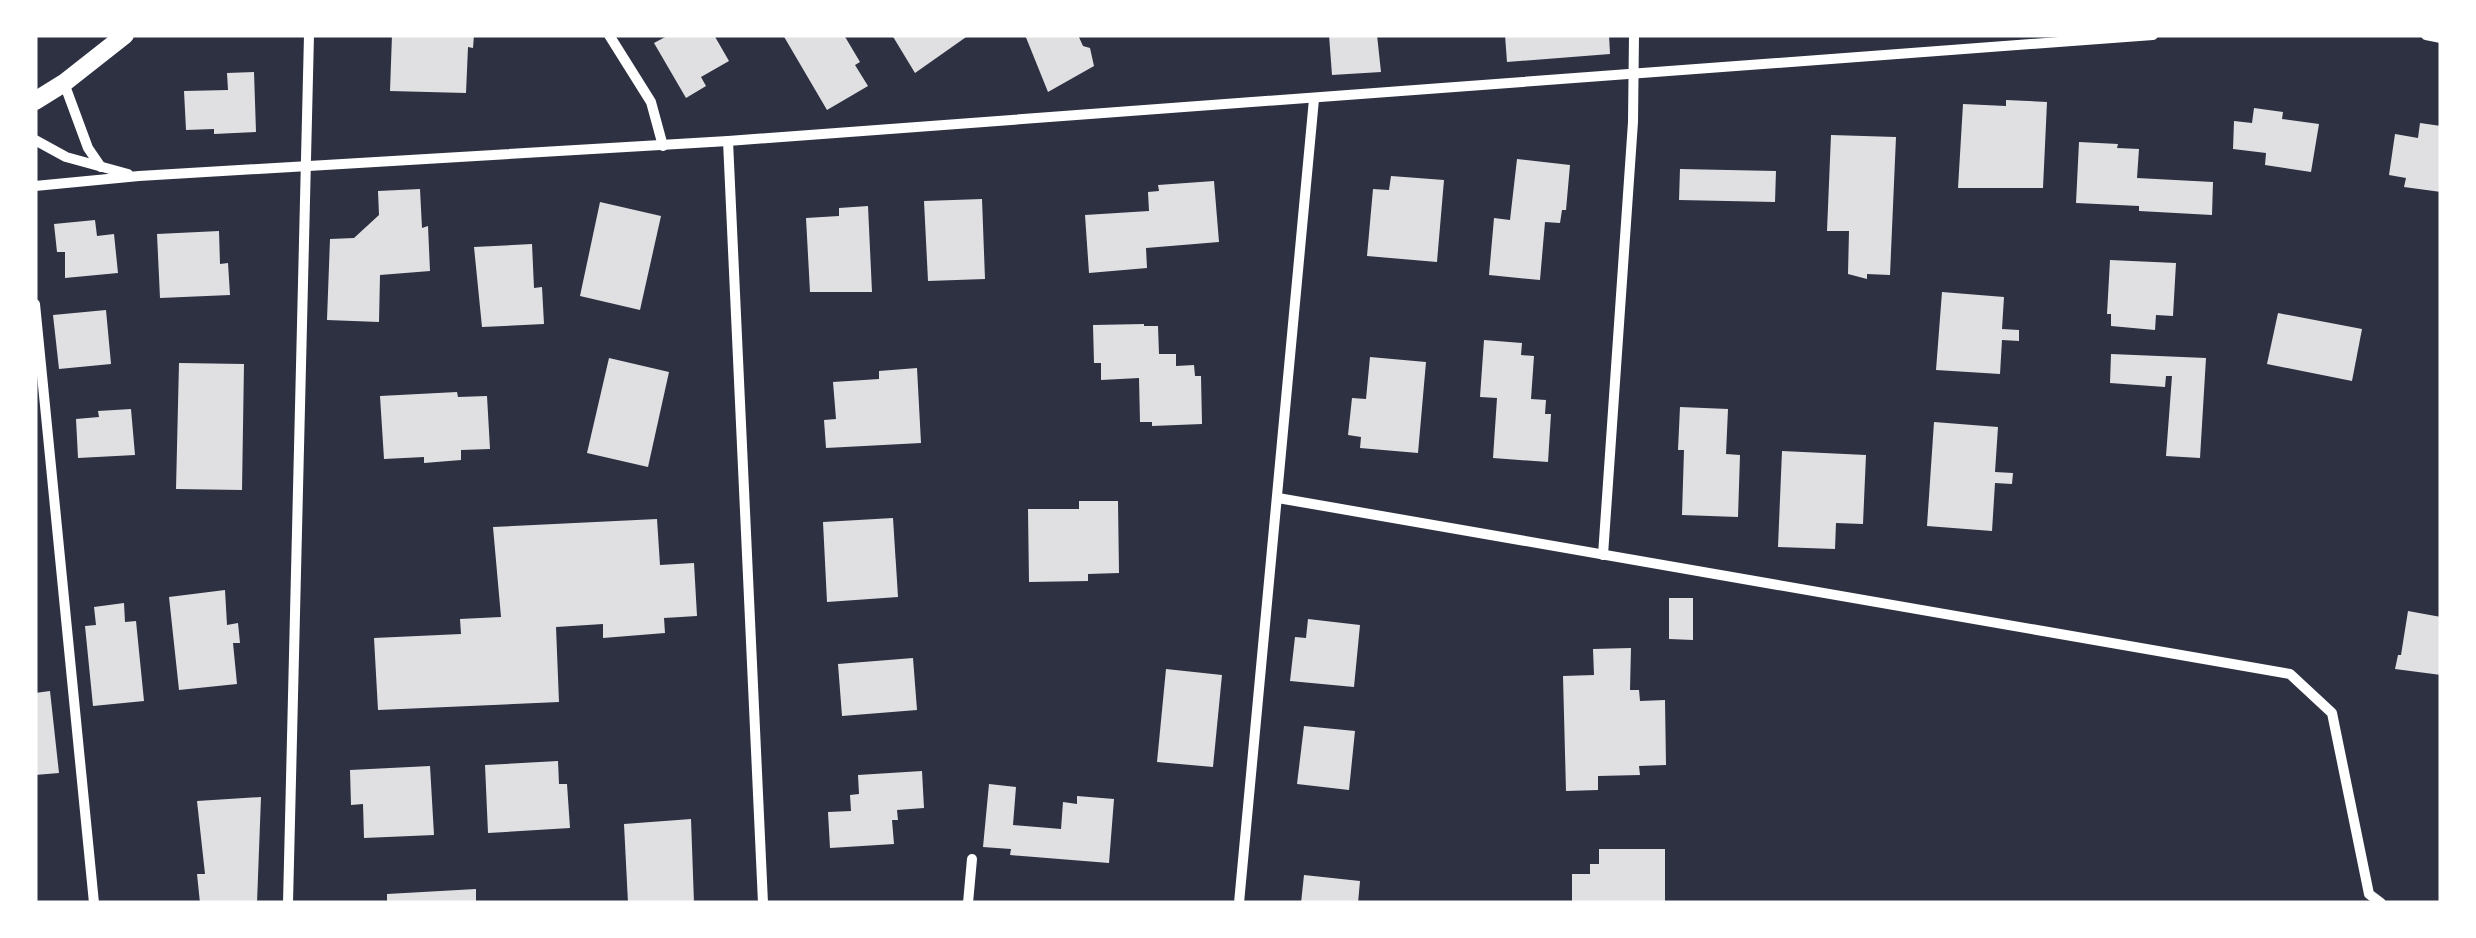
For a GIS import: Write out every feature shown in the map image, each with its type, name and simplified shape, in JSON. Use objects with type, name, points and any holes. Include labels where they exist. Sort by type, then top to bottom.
[{"type":"street","points":[[35,100],[64,83],[125,35]]},
{"type":"street","points":[[288,903],[309,35]]},
{"type":"street","points":[[609,35],[652,102],[663,146]]},
{"type":"street","points":[[1603,555],[1636,72],[1634,35]]},
{"type":"street","points":[[35,186],[138,176],[663,146],[2153,35]]},
{"type":"street","points":[[2426,35],[2441,38]]},
{"type":"street","points":[[35,115],[64,83]]},
{"type":"street","points":[[64,83],[88,148],[101,168]]},
{"type":"street","points":[[1240,903],[1314,98]]},
{"type":"street","points":[[35,140],[66,157],[138,176]]},
{"type":"street","points":[[728,141],[764,903]]},
{"type":"street","points":[[35,304],[94,903]]},
{"type":"street","points":[[1278,498],[2290,674],[2332,714],[2369,894],[2380,903]]},
{"type":"street","points":[[968,903],[972,859]]},
{"type":"building","points":[[392,35],[474,35],[473,48],[468,47],[466,93],[390,91]]},
{"type":"building","points":[[669,35],[714,35],[729,61],[701,77],[706,86],[686,98],[654,43]]},
{"type":"building","points":[[783,35],[844,35],[868,86],[827,110]]},
{"type":"building","points":[[892,35],[969,35],[915,73]]},
{"type":"building","points":[[1025,35],[1078,35],[1083,46],[1090,48],[1094,66],[1048,92]]},
{"type":"building","points":[[1329,35],[1377,35],[1381,72],[1332,75]]},
{"type":"building","points":[[1505,35],[1609,35],[1610,54],[1507,62]]},
{"type":"building","points":[[254,72],[256,132],[214,134],[214,129],[186,130],[184,91],[228,90],[227,73]]},
{"type":"building","points":[[2006,100],[2047,102],[2043,188],[1958,188],[1963,104],[2006,106]]},
{"type":"building","points":[[2254,108],[2283,112],[2282,119],[2319,124],[2311,172],[2265,165],[2266,153],[2233,149],[2234,121],[2252,123]]},
{"type":"building","points":[[2420,123],[2441,126],[2441,192],[2404,187],[2406,178],[2389,175],[2395,134],[2418,138]]},
{"type":"building","points":[[1831,135],[1896,137],[1890,275],[1867,274],[1867,279],[1848,274],[1849,231],[1827,231]]},
{"type":"building","points":[[2079,142],[2139,149],[2137,178],[2213,182],[2212,215],[2076,203]]},
{"type":"building","points":[[1517,159],[1570,165],[1566,210],[1562,210],[1560,223],[1545,222],[1540,280],[1489,275],[1494,218],[1510,220]]},
{"type":"building","points":[[1680,169],[1776,171],[1775,202],[1679,200]]},
{"type":"building","points":[[1391,176],[1444,180],[1437,262],[1367,256],[1373,189],[1389,190]]},
{"type":"building","points":[[1214,181],[1219,242],[1146,248],[1147,268],[1089,273],[1085,215],[1149,211],[1148,192],[1159,191],[1158,185]]},
{"type":"building","points":[[420,189],[422,228],[428,226],[430,271],[380,275],[379,322],[327,320],[330,239],[354,238],[379,215],[378,191]]},
{"type":"building","points":[[982,199],[985,279],[928,281],[924,201]]},
{"type":"building","points":[[600,202],[661,216],[640,310],[580,296]]},
{"type":"building","points":[[868,206],[872,292],[810,292],[806,218],[839,216],[839,208]]},
{"type":"building","points":[[95,220],[97,236],[114,234],[118,273],[65,278],[65,252],[57,252],[54,224]]},
{"type":"building","points":[[219,231],[220,264],[228,263],[230,295],[160,298],[157,234]]},
{"type":"building","points":[[532,244],[534,288],[542,287],[544,324],[482,327],[474,247]]},
{"type":"building","points":[[2110,260],[2176,263],[2173,316],[2156,315],[2155,330],[2111,326],[2111,314],[2107,314]]},
{"type":"building","points":[[1942,292],[2004,297],[2002,329],[2019,330],[2019,341],[2002,340],[2000,374],[1936,370]]},
{"type":"building","points":[[106,310],[111,364],[59,369],[53,315]]},
{"type":"building","points":[[2278,313],[2362,329],[2352,381],[2267,364]]},
{"type":"building","points":[[1093,325],[1158,326],[1159,354],[1176,354],[1176,366],[1194,365],[1195,376],[1201,376],[1202,424],[1152,426],[1152,422],[1140,422],[1139,378],[1101,380],[1101,363],[1094,363]]},
{"type":"building","points":[[1484,340],[1522,343],[1521,355],[1534,356],[1531,399],[1546,400],[1545,414],[1551,414],[1548,462],[1493,458],[1497,398],[1480,397]]},
{"type":"building","points":[[2111,354],[2206,358],[2200,458],[2166,456],[2172,376],[2166,376],[2165,387],[2110,383]]},
{"type":"building","points":[[1370,357],[1426,362],[1418,453],[1360,448],[1361,437],[1348,435],[1352,398],[1366,399]]},
{"type":"building","points":[[609,358],[669,372],[648,467],[587,453]]},
{"type":"building","points":[[179,363],[244,364],[242,490],[176,489]]},
{"type":"building","points":[[917,368],[921,443],[826,448],[824,420],[836,419],[833,382],[879,379],[879,371]]},
{"type":"building","points":[[457,392],[458,397],[487,396],[490,449],[461,450],[461,460],[424,463],[424,457],[384,459],[380,396]]},
{"type":"building","points":[[1680,407],[1728,409],[1726,454],[1740,455],[1738,517],[1682,515],[1684,450],[1678,450]]},
{"type":"building","points":[[131,409],[135,455],[78,458],[76,419],[99,417],[98,411]]},
{"type":"building","points":[[1934,422],[1998,427],[1995,472],[2013,473],[2012,484],[1995,483],[1992,531],[1927,526]]},
{"type":"building","points":[[1782,451],[1866,455],[1863,524],[1836,523],[1835,549],[1778,547]]},
{"type":"building","points":[[1079,501],[1118,501],[1119,573],[1088,574],[1088,581],[1029,582],[1028,509],[1079,509]]},
{"type":"building","points":[[893,518],[898,597],[827,602],[823,522]]},
{"type":"building","points":[[657,519],[660,565],[694,563],[697,616],[664,618],[665,633],[603,638],[603,624],[556,627],[559,702],[378,710],[374,638],[461,634],[460,619],[501,617],[493,527]]},
{"type":"building","points":[[225,590],[227,625],[238,623],[240,643],[233,643],[237,684],[179,690],[169,597]]},
{"type":"building","points":[[1669,598],[1693,598],[1693,640],[1669,639]]},
{"type":"building","points":[[124,603],[125,622],[136,621],[144,701],[93,706],[85,626],[96,625],[94,607]]},
{"type":"building","points":[[2408,611],[2441,617],[2441,675],[2395,669]]},
{"type":"building","points":[[1308,619],[1360,625],[1354,687],[1290,681],[1295,637],[1306,638]]},
{"type":"building","points":[[1631,648],[1630,690],[1639,690],[1640,701],[1665,700],[1666,765],[1639,766],[1640,775],[1598,776],[1598,790],[1566,791],[1563,676],[1594,675],[1593,649]]},
{"type":"building","points":[[913,658],[917,710],[842,716],[838,664]]},
{"type":"building","points":[[1166,669],[1222,675],[1213,767],[1157,762]]},
{"type":"building","points":[[50,691],[59,773],[35,775],[35,693]]},
{"type":"building","points":[[1304,726],[1355,731],[1349,790],[1297,784]]},
{"type":"building","points":[[558,761],[559,784],[567,784],[570,828],[488,833],[485,765]]},
{"type":"building","points":[[430,766],[434,835],[364,838],[363,804],[351,805],[350,770]]},
{"type":"building","points":[[922,771],[924,808],[897,810],[898,820],[892,820],[894,844],[830,848],[828,812],[851,811],[850,795],[859,794],[858,775]]},
{"type":"building","points":[[989,784],[1016,787],[1013,825],[1061,829],[1063,802],[1077,804],[1077,796],[1114,799],[1109,863],[1010,855],[1011,849],[983,847]]},
{"type":"building","points":[[261,797],[257,903],[200,903],[197,874],[205,874],[197,801]]},
{"type":"building","points":[[691,819],[694,903],[628,903],[624,824]]},
{"type":"building","points":[[1599,849],[1665,849],[1665,903],[1572,903],[1572,874],[1590,874],[1590,864],[1599,864]]},
{"type":"building","points":[[1304,875],[1360,881],[1358,903],[1301,903]]},
{"type":"building","points":[[476,889],[476,903],[387,903],[387,894]]}]
